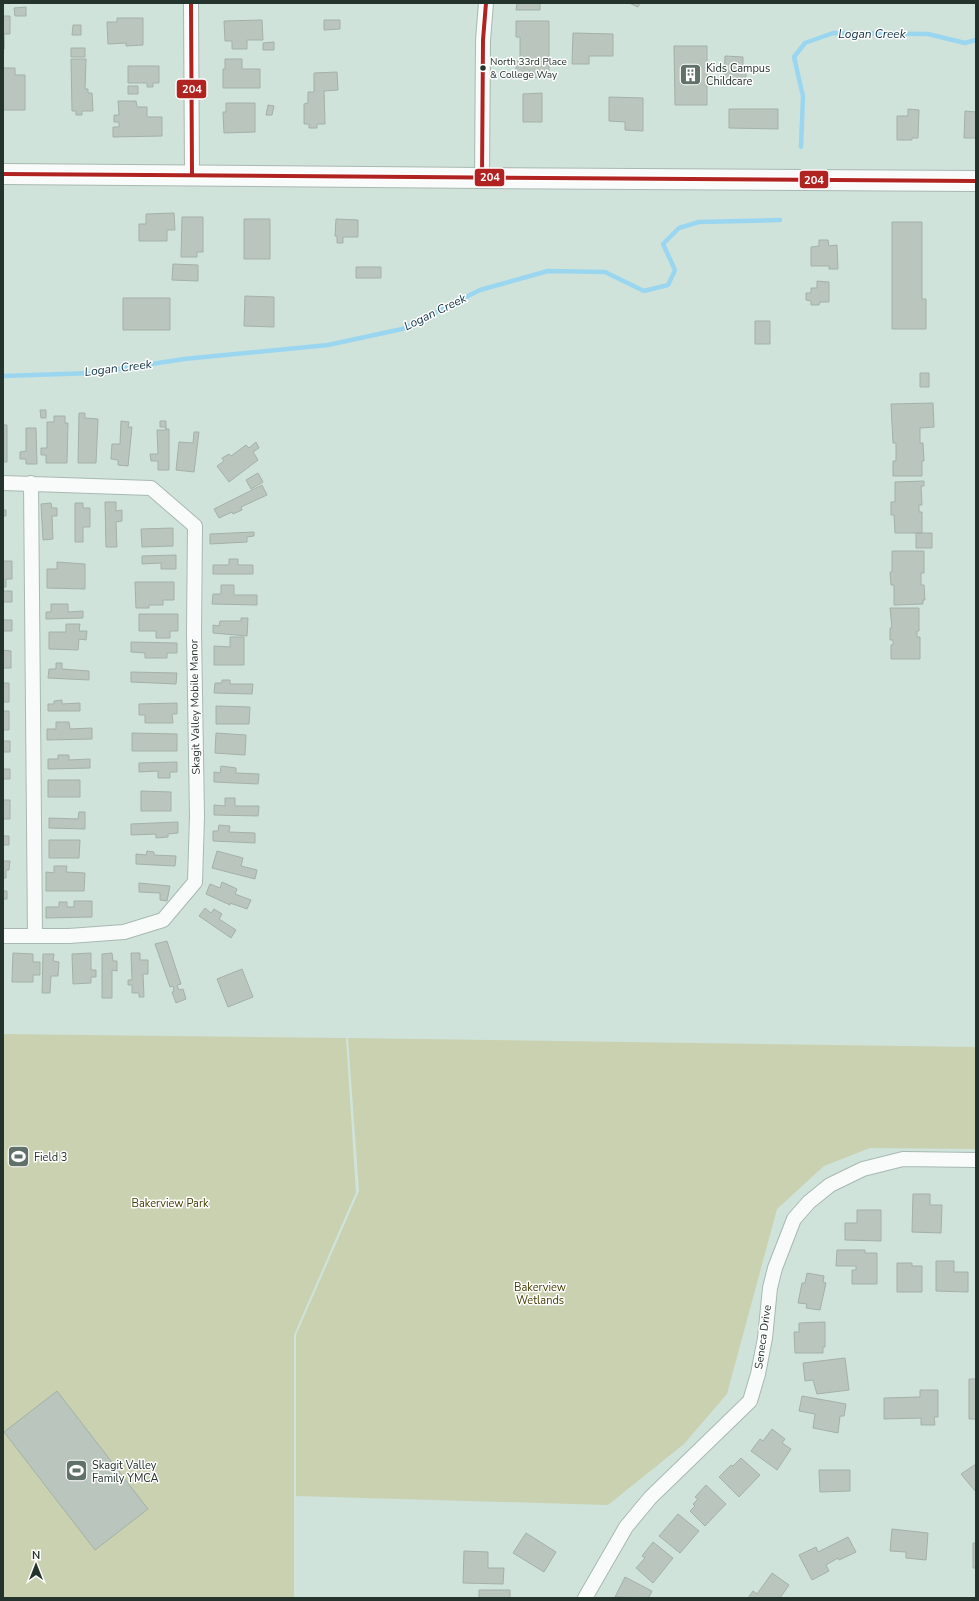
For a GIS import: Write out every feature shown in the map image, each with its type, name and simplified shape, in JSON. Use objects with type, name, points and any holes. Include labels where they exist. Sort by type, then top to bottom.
[{"type":"main road","points":[[3,174],[976,181]]},
{"type":"street","points":[[191,3],[192,175]]},
{"type":"street","points":[[482,178],[482,40],[486,3]]},
{"type":"street","name":"Skagit Valley Mobile Manor","points":[[3,483],[151,488],[195,526],[194,633],[197,816],[195,882],[162,920],[124,932],[68,936],[3,936]]},
{"type":"street","points":[[31,483],[35,936]]},
{"type":"street","name":"Seneca Drive","points":[[586,1598],[626,1527],[650,1498],[750,1401],[758,1374],[774,1268],[794,1219],[830,1185],[863,1169],[903,1159],[976,1160]]},
{"type":"green space","name":"Bakerview Park","points":[[3,1034],[346,1038],[356,1192],[294,1335],[294,1598],[3,1598]]},
{"type":"green space","name":"Bakerview Wetlands","points":[[348,1038],[976,1047],[976,1149],[870,1148],[824,1166],[777,1209],[727,1394],[684,1444],[608,1505],[296,1496],[296,1335],[359,1191]]},
{"type":"building","points":[[517,3],[540,3],[540,10],[516,10]]},
{"type":"building","points":[[629,3],[640,3],[638,7]]},
{"type":"building","points":[[26,7],[26,16],[15,16],[14,8]]},
{"type":"building","points":[[3,16],[10,16],[10,34],[4,34],[4,49]]},
{"type":"building","points":[[117,18],[143,18],[143,45],[126,46],[126,43],[108,44],[107,22],[117,22]]},
{"type":"building","points":[[262,20],[263,40],[247,40],[247,49],[232,49],[232,41],[225,41],[224,21]]},
{"type":"building","points":[[324,20],[340,20],[340,29],[324,30]]},
{"type":"building","points":[[516,21],[549,21],[549,78],[516,77],[516,61],[520,61],[520,37],[516,37]]},
{"type":"building","points":[[73,25],[81,25],[81,35],[72,35]]},
{"type":"building","points":[[573,33],[613,34],[613,56],[589,56],[589,64],[572,64]]},
{"type":"building","points":[[274,42],[274,50],[263,50],[263,43]]},
{"type":"building","name":"Kids Campus Childcare","points":[[674,46],[707,46],[707,105],[675,105]]},
{"type":"building","points":[[71,48],[85,48],[85,57],[71,57]]},
{"type":"building","points":[[725,56],[743,57],[743,70],[746,70],[746,83],[724,82]]},
{"type":"building","points":[[71,59],[86,59],[85,89],[88,89],[88,93],[92,93],[93,111],[82,111],[82,115],[76,115],[76,111],[72,111]]},
{"type":"building","points":[[225,59],[242,59],[242,69],[260,69],[260,88],[223,88],[223,69],[225,69]]},
{"type":"building","points":[[128,66],[159,66],[159,83],[153,83],[153,87],[147,87],[147,83],[128,83]]},
{"type":"building","points":[[3,68],[15,68],[15,75],[25,75],[25,110],[3,110]]},
{"type":"building","points":[[337,72],[338,90],[324,91],[325,124],[317,124],[317,128],[309,128],[309,124],[304,124],[304,104],[308,103],[308,92],[314,92],[314,73]]},
{"type":"building","points":[[128,86],[138,86],[138,94],[128,94]]},
{"type":"building","points":[[542,93],[542,122],[523,122],[523,94]]},
{"type":"building","points":[[609,97],[643,98],[643,131],[625,130],[625,122],[609,121]]},
{"type":"building","points":[[118,101],[136,101],[137,107],[147,107],[147,117],[162,117],[162,136],[113,137],[113,127],[119,127],[119,122],[114,122],[114,115],[119,115]]},
{"type":"building","points":[[226,103],[255,103],[255,132],[224,133],[223,112],[226,112]]},
{"type":"building","points":[[268,105],[274,106],[272,115],[266,115]]},
{"type":"building","points":[[729,109],[778,109],[778,129],[729,128]]},
{"type":"building","points":[[908,109],[919,110],[918,138],[912,138],[912,140],[897,140],[897,116],[908,116]]},
{"type":"building","points":[[965,111],[976,112],[976,138],[964,138]]},
{"type":"building","points":[[174,213],[175,230],[167,230],[167,241],[139,241],[139,224],[146,224],[146,214]]},
{"type":"building","points":[[182,217],[203,217],[203,252],[197,252],[197,257],[181,257]]},
{"type":"building","points":[[244,219],[270,219],[270,259],[244,259]]},
{"type":"building","points":[[336,219],[358,220],[358,237],[343,237],[343,243],[337,243],[337,236],[335,236]]},
{"type":"building","points":[[892,222],[922,222],[922,299],[926,299],[926,329],[892,329]]},
{"type":"building","points":[[819,240],[828,240],[829,246],[837,245],[838,269],[829,269],[829,266],[811,266],[811,247],[819,246]]},
{"type":"building","points":[[173,264],[198,265],[198,281],[172,280]]},
{"type":"building","points":[[356,267],[381,267],[381,278],[356,278]]},
{"type":"building","points":[[817,281],[829,282],[829,302],[820,302],[819,305],[811,305],[811,301],[806,300],[806,293],[811,293],[811,288],[817,288]]},
{"type":"building","points":[[245,296],[274,297],[274,327],[244,326]]},
{"type":"building","points":[[123,298],[170,298],[170,330],[123,330]]},
{"type":"building","points":[[755,321],[770,321],[770,344],[755,344]]},
{"type":"building","points":[[920,373],[929,373],[929,387],[920,387]]},
{"type":"building","points":[[933,403],[934,427],[920,428],[920,443],[923,443],[924,461],[922,461],[922,476],[893,476],[893,461],[896,461],[896,443],[893,443],[891,404]]},
{"type":"building","points":[[40,410],[46,410],[46,418],[41,418]]},
{"type":"building","points":[[79,413],[85,413],[85,418],[98,419],[96,463],[78,463]]},
{"type":"building","points":[[54,416],[65,416],[65,423],[68,423],[67,463],[46,463],[46,455],[41,455],[41,448],[47,448],[47,422],[54,422]]},
{"type":"building","points":[[121,421],[129,422],[128,427],[132,427],[128,466],[118,465],[118,460],[111,459],[112,444],[120,444]]},
{"type":"building","points":[[160,421],[166,421],[166,429],[169,429],[169,470],[158,470],[158,461],[151,461],[150,454],[158,454],[157,430],[166,430],[165,427],[160,427]]},
{"type":"building","points":[[3,425],[7,425],[7,462],[3,462]]},
{"type":"building","points":[[26,428],[36,428],[37,464],[26,464],[26,459],[20,459],[20,452],[26,451]]},
{"type":"building","points":[[194,432],[199,432],[194,472],[176,470],[179,442],[193,443]]},
{"type":"building","points":[[256,442],[259,448],[253,452],[258,460],[229,482],[217,466],[224,461],[222,458],[229,454],[231,456],[246,445],[249,448]]},
{"type":"building","points":[[258,473],[263,482],[251,489],[246,480]]},
{"type":"building","points":[[924,481],[924,486],[921,486],[922,505],[919,505],[919,512],[922,512],[922,533],[895,533],[894,515],[891,515],[891,502],[895,502],[895,482]]},
{"type":"building","points":[[262,485],[267,495],[241,507],[242,510],[233,514],[232,512],[219,518],[214,509]]},
{"type":"building","points":[[105,502],[116,502],[116,511],[122,510],[122,521],[116,522],[117,547],[106,547]]},
{"type":"building","points":[[51,503],[52,508],[57,508],[57,516],[52,516],[53,539],[43,540],[41,504]]},
{"type":"building","points":[[75,503],[83,503],[83,508],[90,508],[90,527],[83,527],[83,542],[75,542]]},
{"type":"building","points":[[3,510],[6,510],[6,516],[3,516]]},
{"type":"building","points":[[173,528],[173,546],[142,547],[141,529]]},
{"type":"building","points":[[254,532],[254,536],[247,537],[247,542],[210,544],[210,534]]},
{"type":"building","points":[[916,533],[932,533],[932,548],[916,548]]},
{"type":"building","points":[[892,551],[924,551],[924,573],[921,573],[921,585],[924,585],[925,600],[923,600],[923,604],[894,605],[894,585],[891,585],[890,572],[892,572]]},
{"type":"building","points":[[176,555],[176,569],[161,569],[161,563],[142,564],[142,556]]},
{"type":"building","points":[[229,559],[238,559],[238,565],[253,565],[253,574],[213,574],[213,565],[229,565]]},
{"type":"building","points":[[3,561],[12,561],[12,579],[6,579],[6,587],[3,587]]},
{"type":"building","points":[[57,562],[85,564],[85,589],[47,588],[47,569],[57,569]]},
{"type":"building","points":[[135,582],[174,582],[174,600],[163,600],[163,605],[149,605],[149,608],[136,608]]},
{"type":"building","points":[[221,585],[234,585],[234,595],[257,595],[257,605],[212,604],[213,594],[221,594]]},
{"type":"building","points":[[3,591],[12,591],[12,602],[3,602]]},
{"type":"building","points":[[51,604],[68,604],[68,612],[83,611],[83,618],[46,619],[46,612],[51,612]]},
{"type":"building","points":[[890,608],[919,608],[919,631],[917,631],[917,637],[920,637],[920,659],[891,659],[891,645],[893,645],[893,640],[890,640],[890,628],[892,628]]},
{"type":"building","points":[[139,614],[178,614],[178,631],[170,631],[170,638],[156,638],[156,631],[139,631]]},
{"type":"building","points":[[241,618],[248,618],[247,636],[213,633],[213,625],[219,626],[220,621],[241,621]]},
{"type":"building","points":[[3,620],[12,620],[12,631],[3,631]]},
{"type":"building","points":[[66,624],[80,624],[79,631],[87,631],[86,640],[79,639],[78,650],[49,649],[49,632],[66,632]]},
{"type":"building","points":[[230,637],[244,637],[244,665],[214,665],[214,646],[230,647]]},
{"type":"building","points":[[131,642],[177,643],[177,653],[167,653],[167,658],[145,658],[145,653],[131,652]]},
{"type":"building","points":[[3,650],[11,651],[11,668],[3,668]]},
{"type":"building","points":[[56,663],[62,663],[62,669],[89,671],[89,680],[48,678],[49,669],[56,669]]},
{"type":"building","points":[[131,672],[177,673],[176,684],[131,682]]},
{"type":"building","points":[[222,680],[230,680],[230,684],[253,684],[252,694],[214,693],[215,683],[222,683]]},
{"type":"building","points":[[3,683],[9,683],[9,702],[3,702]]},
{"type":"building","points":[[62,700],[62,704],[80,703],[80,711],[48,711],[48,704],[54,704],[54,701]]},
{"type":"building","points":[[177,703],[177,714],[172,714],[173,723],[145,723],[145,715],[139,715],[139,704]]},
{"type":"building","points":[[216,706],[250,707],[249,724],[216,724]]},
{"type":"building","points":[[3,711],[9,711],[9,730],[3,730]]},
{"type":"building","points":[[56,722],[69,722],[70,729],[92,728],[92,739],[47,740],[47,729],[56,729]]},
{"type":"building","points":[[132,733],[177,734],[177,751],[132,751]]},
{"type":"building","points":[[216,733],[246,735],[245,755],[215,753]]},
{"type":"building","points":[[3,741],[10,741],[10,752],[3,752]]},
{"type":"building","points":[[58,755],[69,755],[69,760],[90,759],[90,768],[48,769],[48,759],[58,759]]},
{"type":"building","points":[[177,762],[177,772],[170,772],[170,778],[158,778],[158,771],[139,772],[139,763]]},
{"type":"building","points":[[221,766],[236,768],[236,773],[259,774],[258,784],[214,782],[214,772],[220,773]]},
{"type":"building","points":[[3,769],[10,769],[10,779],[3,779]]},
{"type":"building","points":[[48,780],[80,780],[80,797],[48,797]]},
{"type":"building","points":[[141,791],[171,792],[171,811],[141,811]]},
{"type":"building","points":[[225,798],[235,798],[235,806],[259,806],[258,816],[214,815],[214,805],[225,806]]},
{"type":"building","points":[[3,800],[10,800],[10,819],[3,819]]},
{"type":"building","points":[[79,812],[85,812],[85,829],[49,828],[49,818],[78,819]]},
{"type":"building","points":[[178,822],[178,833],[168,834],[168,837],[156,838],[156,834],[131,835],[131,824]]},
{"type":"building","points":[[219,825],[230,826],[229,832],[255,833],[255,843],[213,841],[213,831],[218,831]]},
{"type":"building","points":[[3,836],[9,836],[9,845],[3,845]]},
{"type":"building","points":[[49,840],[80,840],[79,858],[49,858]]},
{"type":"building","points":[[147,851],[154,852],[154,855],[176,856],[175,866],[136,864],[136,854],[146,855]]},
{"type":"building","points":[[217,851],[243,858],[241,866],[257,870],[255,879],[212,868]]},
{"type":"building","points":[[3,861],[10,861],[9,870],[6,870],[6,878],[3,878]]},
{"type":"building","points":[[54,866],[67,866],[66,872],[85,873],[84,891],[46,891],[46,872],[54,873]]},
{"type":"building","points":[[222,882],[237,889],[235,894],[251,900],[247,909],[230,903],[230,905],[206,894],[210,884],[220,888]]},
{"type":"building","points":[[139,883],[170,886],[167,901],[160,900],[160,893],[139,892]]},
{"type":"building","points":[[3,891],[7,891],[7,899],[3,899]]},
{"type":"building","points":[[74,901],[92,901],[92,917],[46,918],[46,907],[59,907],[59,902],[67,902],[67,907],[74,907]]},
{"type":"building","points":[[205,908],[211,913],[214,909],[222,914],[219,919],[236,930],[231,938],[199,916]]},
{"type":"building","points":[[167,941],[181,984],[177,985],[179,990],[183,989],[186,999],[176,1003],[172,992],[174,991],[173,986],[170,987],[155,944]]},
{"type":"building","points":[[13,953],[33,954],[33,962],[40,962],[40,975],[33,975],[33,982],[12,982]]},
{"type":"building","points":[[91,953],[91,970],[96,970],[96,977],[91,977],[91,983],[73,984],[72,954]]},
{"type":"building","points":[[112,953],[113,961],[117,961],[117,971],[112,970],[112,998],[102,998],[102,954]]},
{"type":"building","points":[[131,953],[140,953],[140,960],[148,960],[148,974],[143,974],[144,997],[139,997],[139,993],[132,993],[132,985],[128,985],[128,980],[132,980]]},
{"type":"building","points":[[43,954],[54,954],[53,961],[59,962],[58,976],[51,976],[50,993],[42,993]]},
{"type":"building","points":[[242,969],[253,997],[228,1007],[217,979]]},
{"type":"building","points":[[913,1194],[930,1194],[930,1205],[942,1205],[941,1233],[912,1232]]},
{"type":"building","points":[[857,1210],[881,1210],[881,1241],[845,1240],[845,1223],[857,1223]]},
{"type":"building","points":[[837,1250],[865,1250],[865,1253],[877,1253],[877,1284],[852,1284],[852,1270],[856,1270],[856,1266],[836,1266]]},
{"type":"building","points":[[936,1261],[954,1261],[954,1272],[968,1272],[968,1292],[936,1291]]},
{"type":"building","points":[[897,1263],[912,1263],[912,1266],[922,1266],[922,1292],[897,1292]]},
{"type":"building","points":[[807,1273],[824,1276],[823,1282],[826,1283],[820,1310],[806,1308],[807,1304],[798,1303],[802,1283],[805,1283]]},
{"type":"building","points":[[825,1322],[825,1347],[823,1347],[823,1353],[795,1353],[794,1332],[799,1332],[799,1323]]},
{"type":"building","points":[[845,1358],[849,1390],[817,1394],[813,1380],[805,1381],[803,1363]]},
{"type":"building","points":[[969,1379],[976,1379],[976,1419],[969,1419]]},
{"type":"building","points":[[920,1390],[938,1390],[938,1417],[934,1417],[935,1425],[921,1425],[921,1418],[884,1419],[884,1398],[920,1397]]},
{"type":"building","name":"Skagit Valley Family YMCA","points":[[57,1391],[148,1509],[95,1550],[4,1432]]},
{"type":"building","points":[[802,1396],[846,1404],[844,1416],[840,1416],[838,1433],[813,1428],[815,1414],[799,1411]]},
{"type":"building","points":[[772,1429],[785,1439],[782,1443],[791,1449],[777,1470],[751,1451],[760,1439],[763,1441]]},
{"type":"building","points":[[741,1458],[760,1475],[739,1497],[719,1477],[731,1465],[733,1466]]},
{"type":"building","points":[[976,1464],[976,1491],[975,1491],[961,1474]]},
{"type":"building","points":[[819,1470],[850,1470],[850,1491],[820,1492]]},
{"type":"building","points":[[706,1485],[726,1504],[705,1526],[690,1511],[695,1506],[693,1504],[698,1499],[695,1497]]},
{"type":"building","points":[[678,1514],[699,1531],[680,1553],[659,1536]]},
{"type":"building","points":[[892,1529],[928,1533],[926,1560],[906,1558],[906,1552],[890,1551]]},
{"type":"building","points":[[526,1533],[556,1552],[544,1572],[513,1553]]},
{"type":"building","points":[[848,1537],[856,1552],[839,1560],[838,1558],[826,1565],[829,1571],[812,1580],[799,1555],[816,1547],[818,1552]]},
{"type":"building","points":[[653,1542],[673,1558],[653,1583],[636,1568],[645,1558],[642,1556]]},
{"type":"building","points":[[973,1543],[976,1543],[976,1568],[973,1568]]},
{"type":"building","points":[[464,1551],[488,1552],[488,1568],[504,1568],[503,1584],[463,1583]]},
{"type":"building","points":[[772,1573],[789,1585],[780,1598],[748,1598],[753,1591],[757,1594]]},
{"type":"building","points":[[625,1577],[652,1591],[649,1597],[651,1598],[615,1597]]},
{"type":"building","points":[[479,1590],[510,1590],[510,1598],[479,1598]]},
{"type":"waterway","name":"Logan Creek","points":[[801,147],[803,96],[794,57],[805,43],[833,33],[928,34],[965,43],[976,40]]},
{"type":"waterway","name":"Logan Creek","points":[[3,376],[93,373],[184,359],[328,345],[402,329],[480,290],[548,271],[605,272],[644,291],[668,285],[675,270],[663,244],[679,228],[699,222],[780,220]]},
{"type":"transit line","name":"204","points":[[191,3],[192,175]]},
{"type":"transit line","name":"204","points":[[482,178],[483,40],[486,3]]},
{"type":"transit line","name":"204","points":[[3,174],[976,181]]},
{"type":"place","name":"North 33rd Place & College Way","points":[[483,68]]},
{"type":"place","name":"Kids Campus Childcare","points":[[691,74]]},
{"type":"place","name":"Field 3","points":[[19,1157]]},
{"type":"place","name":"Skagit Valley Family YMCA","points":[[76,1471]]}]
